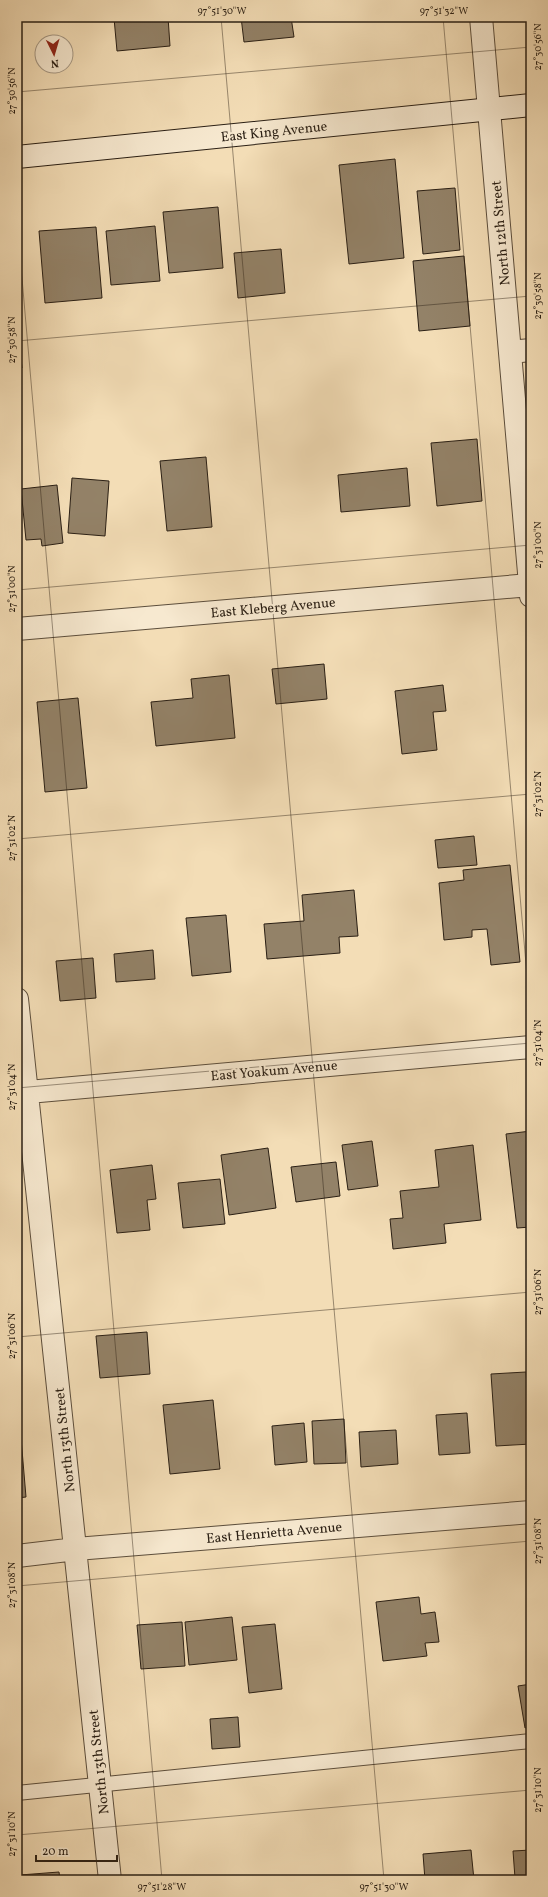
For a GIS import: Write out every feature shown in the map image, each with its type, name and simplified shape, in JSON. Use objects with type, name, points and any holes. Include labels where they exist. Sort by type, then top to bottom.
[{"type":"street","name":"North 12th Street","points":[[481,17],[490,109],[521,351],[530,590]]},
{"type":"street","name":"East King Avenue","points":[[17,157],[531,105]]},
{"type":"street","name":"East Kleberg Avenue","points":[[17,629],[530,590]]},
{"type":"street","name":"North 13th Street","points":[[17,1000],[22,1093],[76,1548],[110,1880]]},
{"type":"street","name":"East Yoakum Avenue","points":[[22,1093],[531,1047]]},
{"type":"street","name":"East Henrietta Avenue","points":[[17,1556],[76,1548],[531,1512]]},
{"type":"lane","points":[[17,1793],[531,1741]]},
{"type":"building","points":[[168,17],[170,46],[117,51],[114,18]]},
{"type":"building","points":[[241,17],[291,17],[294,37],[244,42]]},
{"type":"building","points":[[395,159],[404,258],[349,264],[339,165]]},
{"type":"building","points":[[455,188],[460,250],[423,254],[417,191]]},
{"type":"building","points":[[218,207],[223,268],[169,273],[163,212]]},
{"type":"building","points":[[155,226],[160,281],[111,285],[106,231]]},
{"type":"building","points":[[96,227],[102,298],[45,303],[39,231]]},
{"type":"building","points":[[281,249],[285,293],[238,298],[234,253]]},
{"type":"building","points":[[464,256],[470,326],[419,331],[413,261]]},
{"type":"building","points":[[17,320],[22,368],[17,369]]},
{"type":"building","points":[[477,439],[482,501],[437,506],[431,443]]},
{"type":"building","points":[[206,457],[212,527],[167,531],[160,461]]},
{"type":"building","points":[[407,468],[410,506],[341,512],[338,475]]},
{"type":"building","points":[[72,478],[109,481],[105,536],[68,533]]},
{"type":"building","points":[[57,485],[63,543],[42,546],[41,539],[26,540],[21,489]]},
{"type":"building","points":[[324,664],[327,699],[276,704],[272,669]]},
{"type":"building","points":[[229,675],[235,738],[156,746],[151,702],[193,698],[191,679]]},
{"type":"building","points":[[443,685],[446,711],[433,712],[437,750],[402,754],[395,691]]},
{"type":"building","points":[[78,698],[87,788],[45,792],[37,702]]},
{"type":"building","points":[[474,836],[477,865],[438,868],[435,840]]},
{"type":"building","points":[[510,865],[520,962],[491,965],[487,929],[472,930],[472,937],[444,940],[439,883],[464,880],[463,870]]},
{"type":"building","points":[[354,890],[358,936],[339,937],[340,953],[267,959],[264,924],[304,921],[302,895]]},
{"type":"building","points":[[226,915],[231,972],[192,976],[186,918]]},
{"type":"building","points":[[153,950],[155,979],[116,982],[114,954]]},
{"type":"building","points":[[93,958],[96,998],[60,1001],[56,961]]},
{"type":"building","points":[[531,1131],[531,1227],[517,1228],[506,1134]]},
{"type":"building","points":[[372,1141],[378,1186],[348,1190],[342,1145]]},
{"type":"building","points":[[473,1145],[481,1220],[444,1224],[446,1243],[393,1249],[390,1219],[403,1218],[400,1191],[439,1187],[435,1150]]},
{"type":"building","points":[[268,1148],[276,1208],[229,1215],[221,1155]]},
{"type":"building","points":[[336,1162],[340,1196],[296,1202],[291,1167]]},
{"type":"building","points":[[152,1165],[156,1199],[147,1200],[150,1230],[117,1233],[110,1170]]},
{"type":"building","points":[[220,1179],[225,1224],[183,1228],[178,1183]]},
{"type":"building","points":[[147,1332],[150,1374],[100,1378],[96,1336]]},
{"type":"building","points":[[526,1372],[531,1444],[496,1446],[491,1374]]},
{"type":"building","points":[[17,1391],[26,1497],[17,1498]]},
{"type":"building","points":[[213,1400],[220,1469],[170,1474],[163,1405]]},
{"type":"building","points":[[467,1413],[470,1453],[439,1455],[436,1415]]},
{"type":"building","points":[[344,1419],[346,1463],[314,1464],[312,1421]]},
{"type":"building","points":[[304,1423],[307,1462],[275,1465],[272,1426]]},
{"type":"building","points":[[396,1430],[398,1464],[361,1467],[359,1432]]},
{"type":"building","points":[[419,1597],[421,1614],[435,1612],[439,1642],[425,1643],[427,1656],[383,1661],[376,1602]]},
{"type":"building","points":[[232,1617],[237,1660],[189,1665],[185,1622]]},
{"type":"building","points":[[182,1622],[185,1666],[141,1669],[137,1625]]},
{"type":"building","points":[[275,1624],[282,1689],[249,1693],[242,1627]]},
{"type":"building","points":[[531,1684],[531,1726],[525,1728],[518,1686]]},
{"type":"building","points":[[238,1717],[240,1747],[212,1749],[210,1719]]},
{"type":"building","points":[[471,1850],[474,1880],[425,1880],[423,1854]]},
{"type":"building","points":[[531,1850],[531,1877],[515,1878],[513,1851]]},
{"type":"building","points":[[59,1872],[60,1880],[21,1880],[20,1875]]}]
